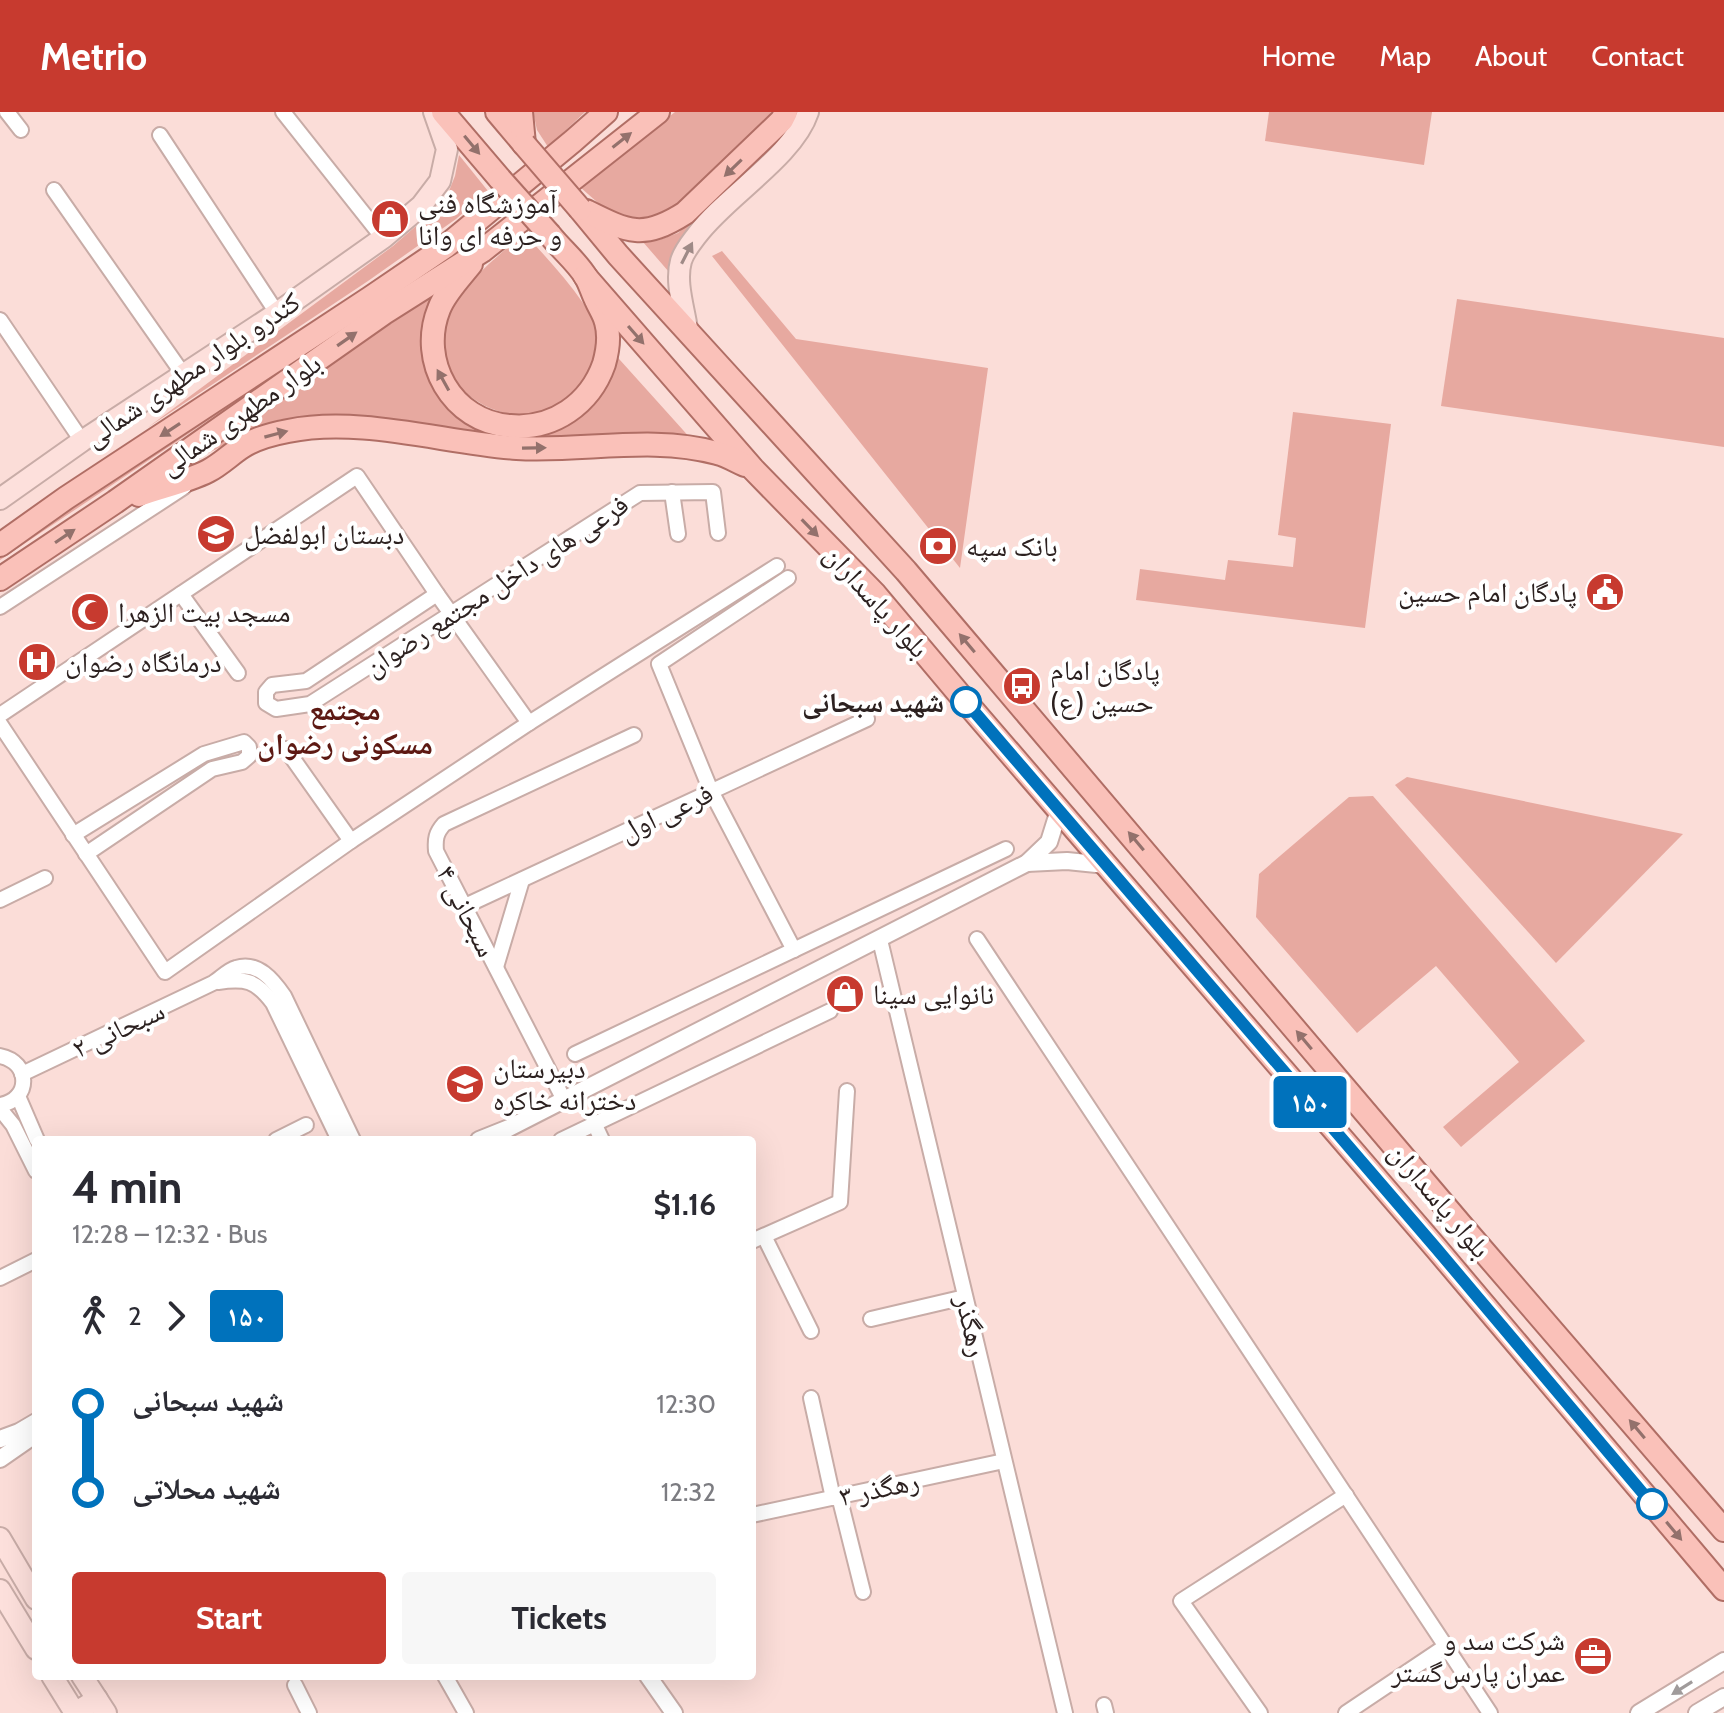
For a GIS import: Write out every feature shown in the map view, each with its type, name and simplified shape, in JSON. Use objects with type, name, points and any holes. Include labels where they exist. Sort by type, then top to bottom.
[{"type":"main road","name":"کندرو بلوار مطهری شمالی","points":[[0,499],[82,441],[277,313],[383,238],[421,206],[440,181],[447,149],[434,112]]},
{"type":"main road","points":[[443,112],[500,179],[550,235],[585,276],[606,319],[609,334],[607,352],[600,376],[589,395],[559,417],[541,424],[508,427],[485,420],[467,409],[455,399],[438,374],[433,355],[433,331],[440,306],[482,251],[658,112]]},
{"type":"main road","points":[[497,112],[524,144]]},
{"type":"main road","points":[[521,112],[524,144]]},
{"type":"main road","name":"بلوار مطهری شمالی","points":[[0,545],[445,247],[606,112]]},
{"type":"main road","points":[[580,209],[634,231],[658,228],[685,213],[782,120],[786,112]]},
{"type":"main road","points":[[687,329],[679,277],[685,251],[704,225],[779,154],[797,133],[808,112]]},
{"type":"main road","name":"بلوار پاسداران","points":[[524,144],[618,255],[906,571],[1724,1530]]},
{"type":"main road","name":"بلوار مطهری شمالی","points":[[0,579],[384,313],[482,251]]},
{"type":"main road","name":"بلوار پاسداران","points":[[585,276],[753,469],[875,594],[1724,1589]]},
{"type":"main road","points":[[115,502],[209,471],[245,445],[268,435],[318,427],[414,433],[520,448],[669,445],[720,453],[753,469]]},
{"type":"main road","points":[[875,594],[906,571]]},
{"type":"main road","points":[[1436,1248],[1461,1225]]},
{"type":"main road","points":[[0,1538],[32,1592]]},
{"type":"main road","points":[[0,1590],[32,1642]]},
{"type":"main road","points":[[54,1680],[75,1713],[102,1706],[85,1680]]},
{"type":"street","points":[[7,112],[21,130]]},
{"type":"street","points":[[283,112],[383,238]]},
{"type":"street","points":[[160,135],[277,313]]},
{"type":"street","points":[[54,190],[183,374]]},
{"type":"street","points":[[0,320],[82,441]]},
{"type":"street","points":[[0,607],[209,471]]},
{"type":"street","points":[[0,715],[357,476],[529,723]]},
{"type":"street","points":[[672,492],[678,534]]},
{"type":"street","name":"فرعی های داخل مجتمع رضوان","points":[[437,594],[306,681],[272,685],[266,692],[266,703],[276,709],[310,704],[640,493],[713,492],[718,533]]},
{"type":"street","points":[[0,724],[165,972],[351,841],[529,723],[777,566]]},
{"type":"street","points":[[788,578],[659,664],[711,791],[794,950]]},
{"type":"street","points":[[181,594],[238,673]]},
{"type":"street","name":"فرعی اول","points":[[465,906],[867,719]]},
{"type":"street","name":"سبحانی ۴","points":[[564,1100],[436,851],[435,839],[437,831],[444,824],[634,735]]},
{"type":"street","points":[[73,835],[204,754],[244,742],[249,747],[249,756],[242,762],[212,769],[86,854]]},
{"type":"street","points":[[286,749],[351,841]]},
{"type":"street","points":[[489,1136],[1027,863],[1049,842],[1059,810]]},
{"type":"street","points":[[575,1054],[1006,849]]},
{"type":"street","points":[[1027,863],[1067,861],[1106,865]]},
{"type":"street","points":[[0,900],[45,878]]},
{"type":"street","points":[[496,967],[522,880]]},
{"type":"street","points":[[977,939],[1490,1713]]},
{"type":"street","name":"رهگذر","points":[[880,940],[1065,1713]]},
{"type":"street","name":"سبحانی ۲","points":[[22,1074],[213,983],[235,968],[255,968],[271,978],[284,996],[291,1024]]},
{"type":"street","points":[[569,1136],[830,1011]]},
{"type":"street","points":[[291,1024],[337,1136]]},
{"type":"street","points":[[291,1024],[351,1136]]},
{"type":"street","points":[[0,1056],[14,1062],[22,1074],[22,1090],[12,1101],[0,1107],[32,1163]]},
{"type":"street","points":[[811,1331],[758,1238],[840,1202],[847,1091]]},
{"type":"street","points":[[18,1096],[35,1136]]},
{"type":"street","points":[[594,1123],[600,1136]]},
{"type":"street","points":[[284,1136],[306,1125]]},
{"type":"street","points":[[497,1136],[509,1128]]},
{"type":"street","points":[[0,1278],[32,1262]]},
{"type":"street","points":[[871,1319],[965,1297]]},
{"type":"street","points":[[811,1398],[863,1592]]},
{"type":"street","points":[[0,1439],[32,1424]]},
{"type":"street","points":[[0,1459],[32,1437]]},
{"type":"street","name":"۳ رهگذر","points":[[756,1511],[1004,1461]]},
{"type":"street","points":[[1258,1712],[1181,1601],[1346,1495]]},
{"type":"street","points":[[1346,1713],[1446,1646]]},
{"type":"street","points":[[1639,1713],[1724,1661]]},
{"type":"street","points":[[447,1680],[466,1713]]},
{"type":"street","points":[[651,1680],[674,1713]]},
{"type":"street","points":[[295,1685],[309,1713]]},
{"type":"street","points":[[1697,1713],[1724,1697]]},
{"type":"shaded area","points":[[533,112],[585,112],[548,147],[537,130]]},
{"type":"shaded area","points":[[675,112],[773,112],[680,206],[648,220],[615,218],[580,187]]},
{"type":"shaded area","points":[[1269,112],[1432,112],[1424,165],[1265,141]]},
{"type":"shaded area","points":[[459,155],[488,191],[456,219],[147,428],[393,246],[445,201]]},
{"type":"shaded area","points":[[749,169],[684,236],[669,272],[643,242],[678,233]]},
{"type":"shaded area","points":[[524,233],[590,312],[598,338],[595,358],[581,386],[558,405],[533,414],[507,413],[482,404],[462,388],[448,367],[443,341],[449,312],[463,291]]},
{"type":"shaded area","points":[[722,251],[796,339],[988,368],[960,568],[712,256]]},
{"type":"shaded area","points":[[439,291],[423,333],[422,354],[431,383],[443,401],[544,431],[611,350],[692,440],[497,437],[388,419],[306,416],[278,420],[259,427],[172,472]]},
{"type":"shaded area","points":[[1457,299],[1724,338],[1724,447],[1441,406]]},
{"type":"shaded area","points":[[339,328],[342,331],[0,560],[0,553]]},
{"type":"shaded area","points":[[1293,412],[1391,424],[1365,628],[1136,600],[1140,569],[1225,580],[1228,560],[1293,567],[1296,538],[1278,535]]},
{"type":"shaded area","points":[[1407,777],[1683,834],[1556,963],[1395,785]]},
{"type":"shaded area","points":[[1373,796],[1585,1041],[1461,1147],[1443,1127],[1519,1062],[1436,966],[1357,1033],[1256,917],[1259,874],[1349,797]]},
{"type":"bus line","name":"۱۵۰","points":[[966,702],[1652,1504]]},
{"type":"place","name":"آموزشگاه فنی و حرفه ای وانا","points":[[390,219]]},
{"type":"place","name":"دبستان ابولفضل","points":[[216,534]]},
{"type":"place","name":"بانک سپه","points":[[938,546]]},
{"type":"place","name":"پادگان امام حسین","points":[[1605,592]]},
{"type":"place","name":"مسجد بیت الزهرا","points":[[90,612]]},
{"type":"place","name":"درمانگاه رضوان","points":[[37,662]]},
{"type":"place","name":"پادگان امام حسین (ع)","points":[[1022,686]]},
{"type":"place","name":"شهید سبحانی","points":[[966,702]]},
{"type":"place","name":"نانوایی سینا","points":[[845,994]]},
{"type":"place","name":"دبیرستان دخترانه خاکره","points":[[465,1084]]},
{"type":"place","name":"شرکت سد و عمران پارس‌گستر","points":[[1593,1656]]},
{"type":"district","name":"مجتمع مسکونی رضوان","points":[[345,727]]}]
